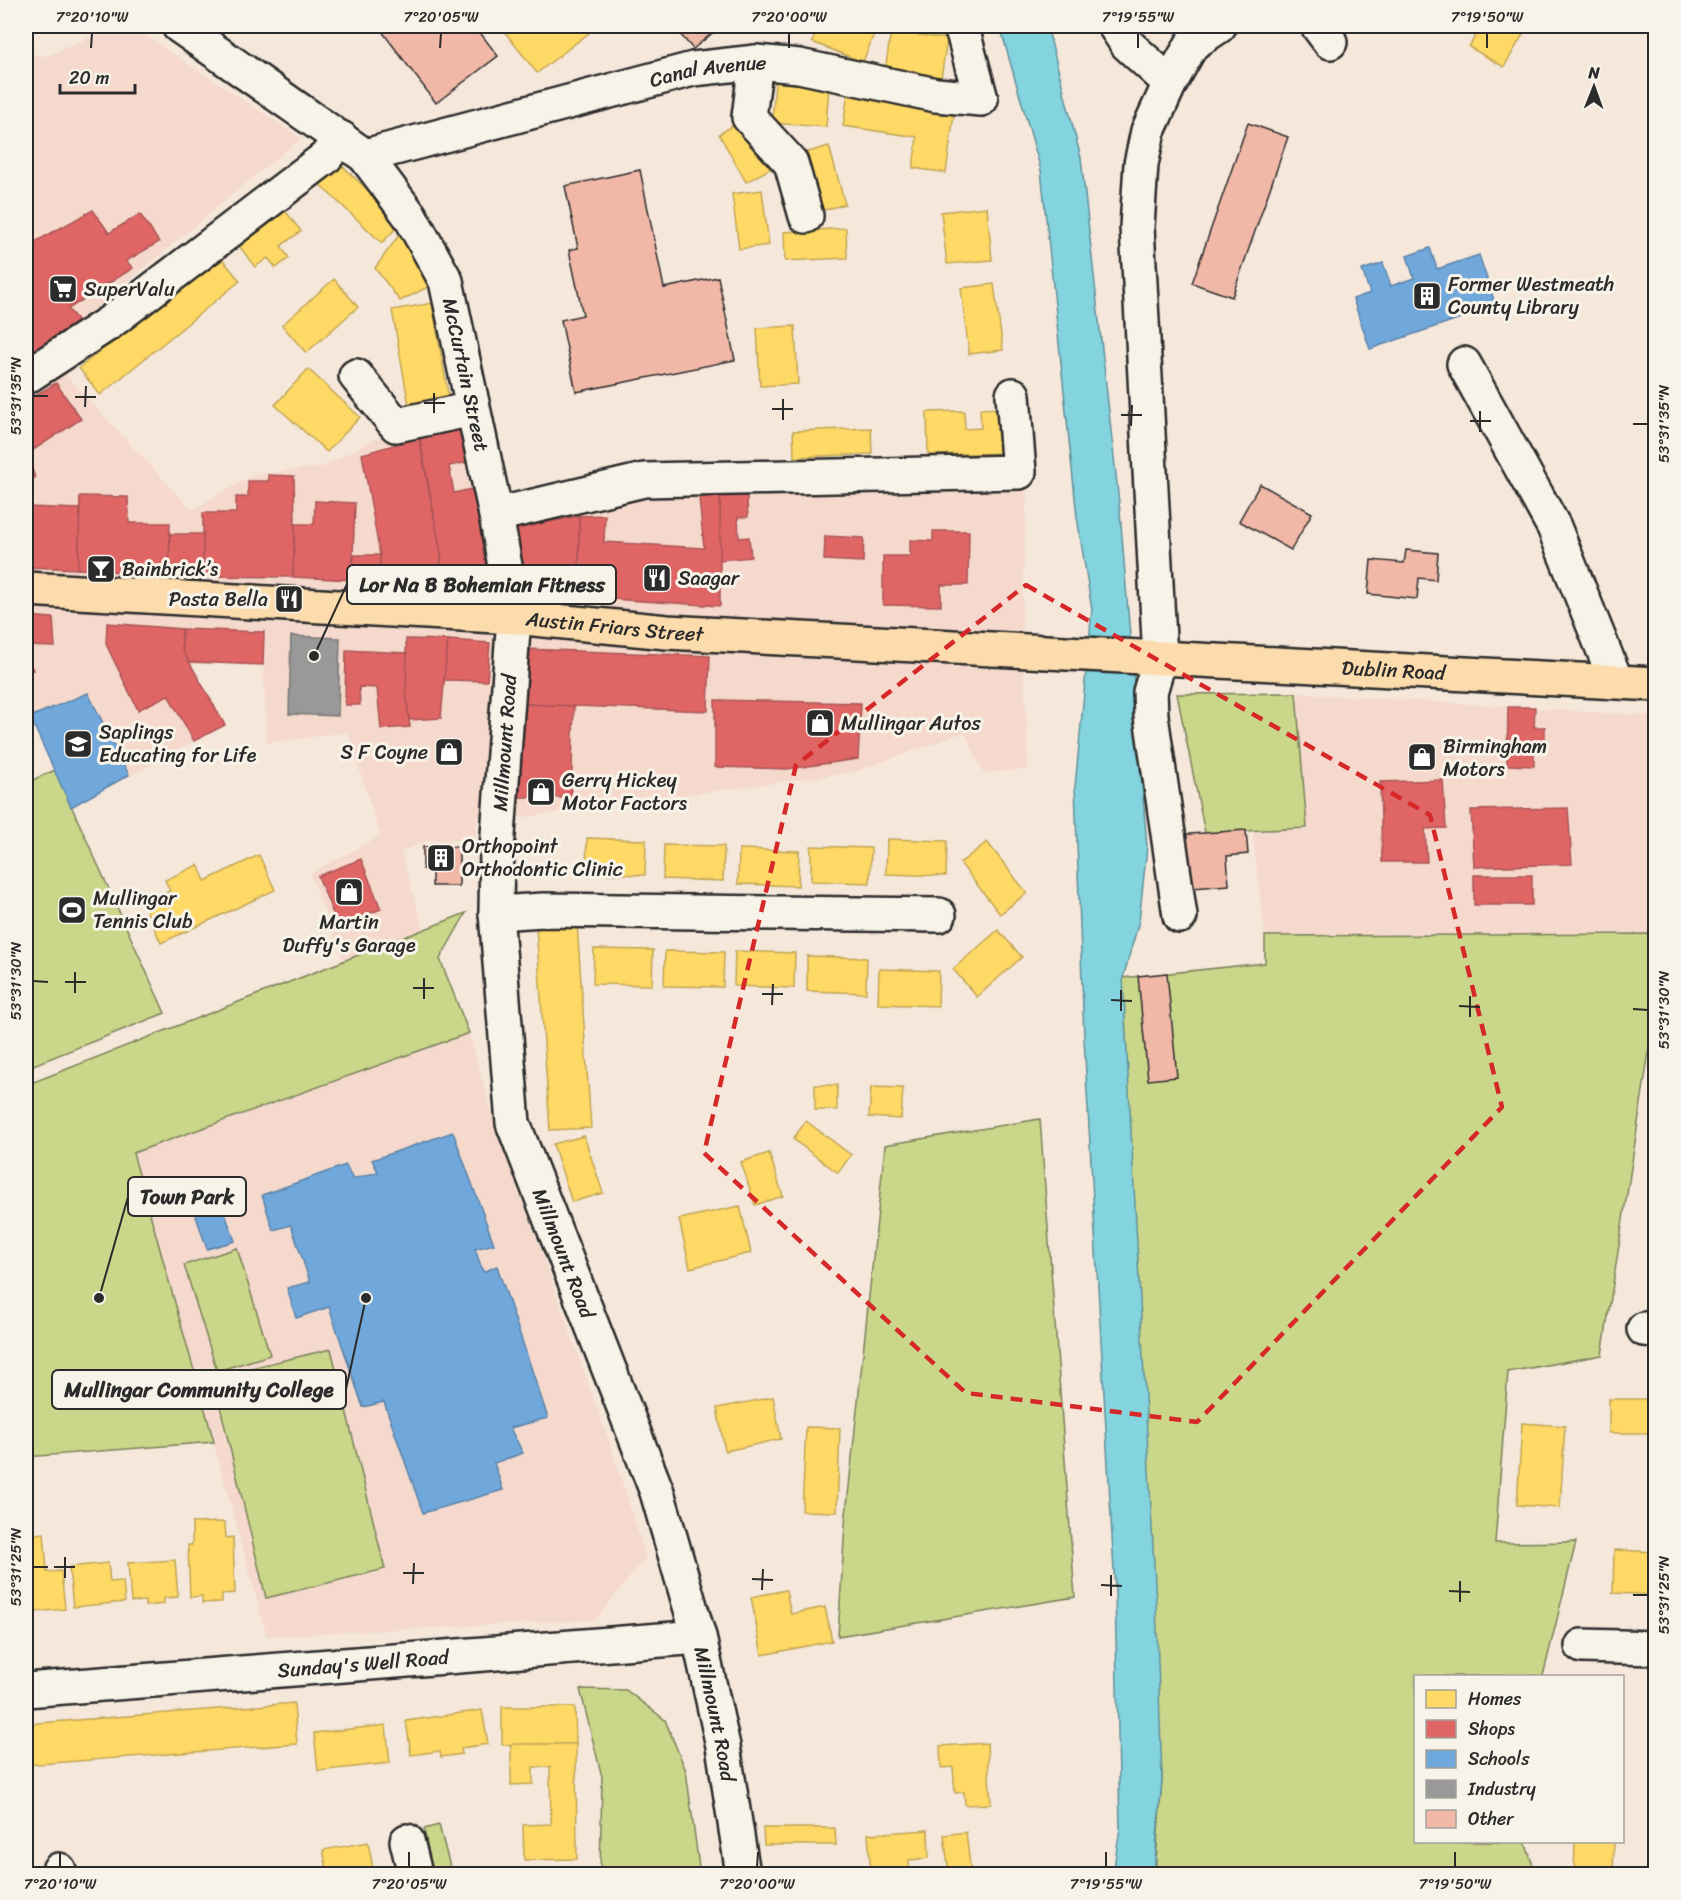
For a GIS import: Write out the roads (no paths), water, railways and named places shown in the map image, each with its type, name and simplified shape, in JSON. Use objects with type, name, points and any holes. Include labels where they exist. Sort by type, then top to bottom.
[{"type":"main road","name":"Austin Friars Street","points":[[26,590],[514,617],[668,632],[1146,657]]},
{"type":"main road","name":"Dublin Road","points":[[1146,657],[1656,684]]},
{"type":"street","name":"Canal Avenue","points":[[353,147],[693,69],[756,62],[799,66],[936,95],[981,99],[960,26]]},
{"type":"street","points":[[1116,26],[1127,44],[1170,83]]},
{"type":"street","points":[[1180,916],[1151,716],[1146,657],[1137,227],[1141,164],[1148,131],[1170,83],[1192,44],[1219,26]]},
{"type":"street","name":"McCurtain Street","points":[[183,28],[353,147],[410,216],[446,280],[496,515],[514,617]]},
{"type":"street","points":[[756,62],[749,117],[791,163],[806,216]]},
{"type":"street","points":[[26,377],[109,323],[325,158],[353,147]]},
{"type":"street","points":[[1464,364],[1554,527],[1616,681]]},
{"type":"street","points":[[356,376],[396,425],[473,409]]},
{"type":"street","points":[[496,515],[644,480],[1019,472],[1013,394]]},
{"type":"street","name":"Millmount Road","points":[[514,617],[497,849],[496,913],[513,1123],[657,1492],[699,1637],[723,1746],[743,1875]]},
{"type":"street","points":[[496,913],[543,910],[939,915]]},
{"type":"street","name":"Sunday's Well Road","points":[[26,1690],[699,1637]]},
{"type":"street","points":[[1582,1646],[1656,1648]]},
{"type":"street","points":[[407,1841],[415,1875]]},
{"type":"water","points":[[999,26],[1047,26],[1081,158],[1120,512],[1147,847],[1139,921],[1123,978],[1156,1603],[1162,1779],[1154,1874],[1113,1874],[1120,1828],[1115,1589],[1084,1038],[1075,787],[1092,610],[1077,517],[1041,170]]},
{"type":"place","name":"SuperValu","points":[[63,289]]},
{"type":"place","name":"Former Westmeath County Library","points":[[1427,296]]},
{"type":"place","name":"Bainbrick’s","points":[[101,569]]},
{"type":"place","name":"Saagar","points":[[657,578]]},
{"type":"place","name":"Pasta Bella","points":[[289,599]]},
{"type":"place","name":"Lor Na B Bohemian Fitness","points":[[314,656]]},
{"type":"place","name":"Mullingar Autos","points":[[820,723]]},
{"type":"place","name":"Saplings Educating for Life","points":[[78,744]]},
{"type":"place","name":"S F Coyne","points":[[449,752]]},
{"type":"place","name":"Birmingham Motors","points":[[1422,757]]},
{"type":"place","name":"Gerry Hickey Motor Factors","points":[[541,792]]},
{"type":"place","name":"Orthopoint Orthodontic Clinic","points":[[441,858]]},
{"type":"place","name":"Martin Duffy's Garage","points":[[349,892]]},
{"type":"place","name":"Mullingar Tennis Club","points":[[72,910]]},
{"type":"place","name":"Town Park","points":[[99,1298]]},
{"type":"place","name":"Mullingar Community College","points":[[366,1298]]}]
